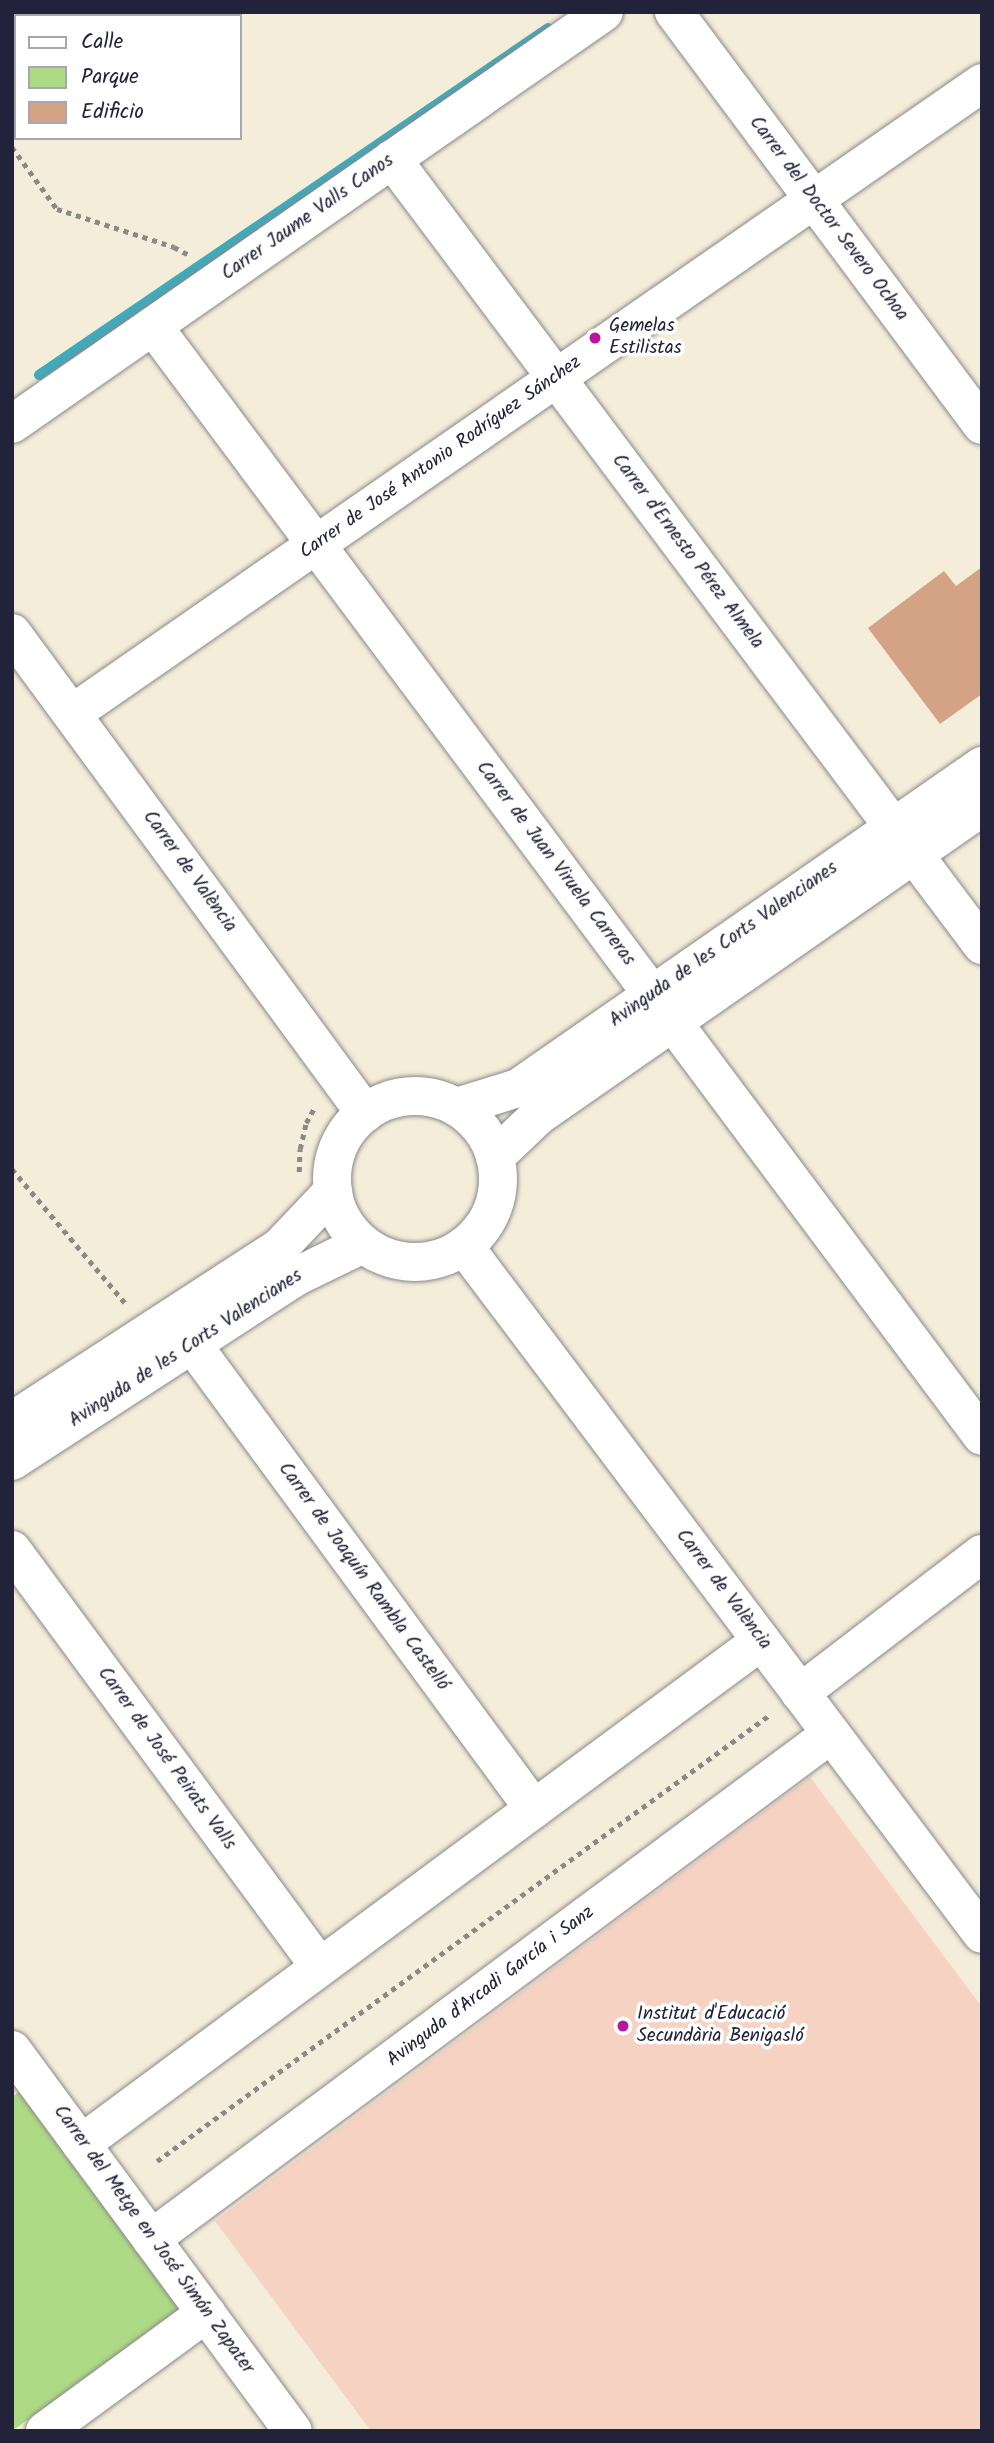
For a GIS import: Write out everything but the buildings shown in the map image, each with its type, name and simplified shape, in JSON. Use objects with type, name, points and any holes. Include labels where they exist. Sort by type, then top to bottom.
[{"type":"street","name":"Carrer Jaume Valls Canos","points":[[12,424],[604,12]]},
{"type":"street","name":"Carrer del Doctor Severo Ochoa","points":[[674,12],[982,425]]},
{"type":"street","name":"Carrer de José Antonio Rodríguez Sánchez","points":[[73,713],[982,83]]},
{"type":"street","name":"Carrer d'Ernesto Pérez Almela","points":[[392,159],[982,945]]},
{"type":"street","name":"Carrer de Juan Viruela Carreras","points":[[153,326],[982,1436]]},
{"type":"street","name":"Carrer de València","points":[[12,633],[365,1113]]},
{"type":"street","name":"Avinguda de les Corts Valencianes","points":[[457,1107],[518,1088],[663,1008],[904,841],[982,766]]},
{"type":"street","name":"Avinguda de les Corts Valencianes","points":[[904,841],[982,807]]},
{"type":"street","name":"Avinguda de les Corts Valencianes","points":[[495,1157],[538,1116],[663,1008]]},
{"type":"street","points":[[410,1096],[443,1100],[457,1107],[474,1120],[487,1137],[495,1157],[497,1190],[486,1221],[464,1246],[440,1258],[413,1262],[395,1260],[363,1244],[348,1229],[316,1183],[332,1173],[342,1139],[365,1113],[379,1104],[410,1096]]},
{"type":"street","name":"Avinguda de les Corts Valencianes","points":[[12,1420],[279,1247],[316,1183]]},
{"type":"street","name":"Avinguda de les Corts Valencianes","points":[[12,1461],[297,1276],[363,1244]]},
{"type":"street","name":"Carrer de València","points":[[464,1246],[982,1934]]},
{"type":"street","name":"Carrer de Joaquín Rambla Castelló","points":[[192,1344],[534,1809]]},
{"type":"street","name":"Carrer de José Peirats Valls","points":[[12,1550],[320,1968]]},
{"type":"street","points":[[800,1693],[982,1554]]},
{"type":"street","points":[[82,2144],[761,1641]]},
{"type":"street","name":"Avinguda d'Arcadi García i Sanz","points":[[151,2239],[831,1734]]},
{"type":"street","name":"Carrer del Metge en José Simón Zapater","points":[[16,2062],[82,2144],[293,2431]]},
{"type":"street","points":[[45,2431],[206,2313]]},
{"type":"path","points":[[12,147],[57,209],[174,247],[194,257]]},
{"type":"path","points":[[316,1183],[300,1149],[306,1123],[320,1097]]},
{"type":"path","points":[[12,1169],[126,1304]]},
{"type":"path","points":[[157,2161],[800,1693]]},
{"type":"shaded area","name":"Institut d'Educació Secundària Benigasló","points":[[810,1777],[982,2007],[982,2431],[371,2431],[215,2221]]},
{"type":"green space","points":[[19,2092],[182,2309],[12,2431],[12,2097]]},
{"type":"waterway","points":[[39,375],[548,28]]},
{"type":"place","name":"Gemelas Estilistas","points":[[595,338]]},
{"type":"place","name":"Institut d'Educació Secundària Benigasló","points":[[623,2026]]}]
